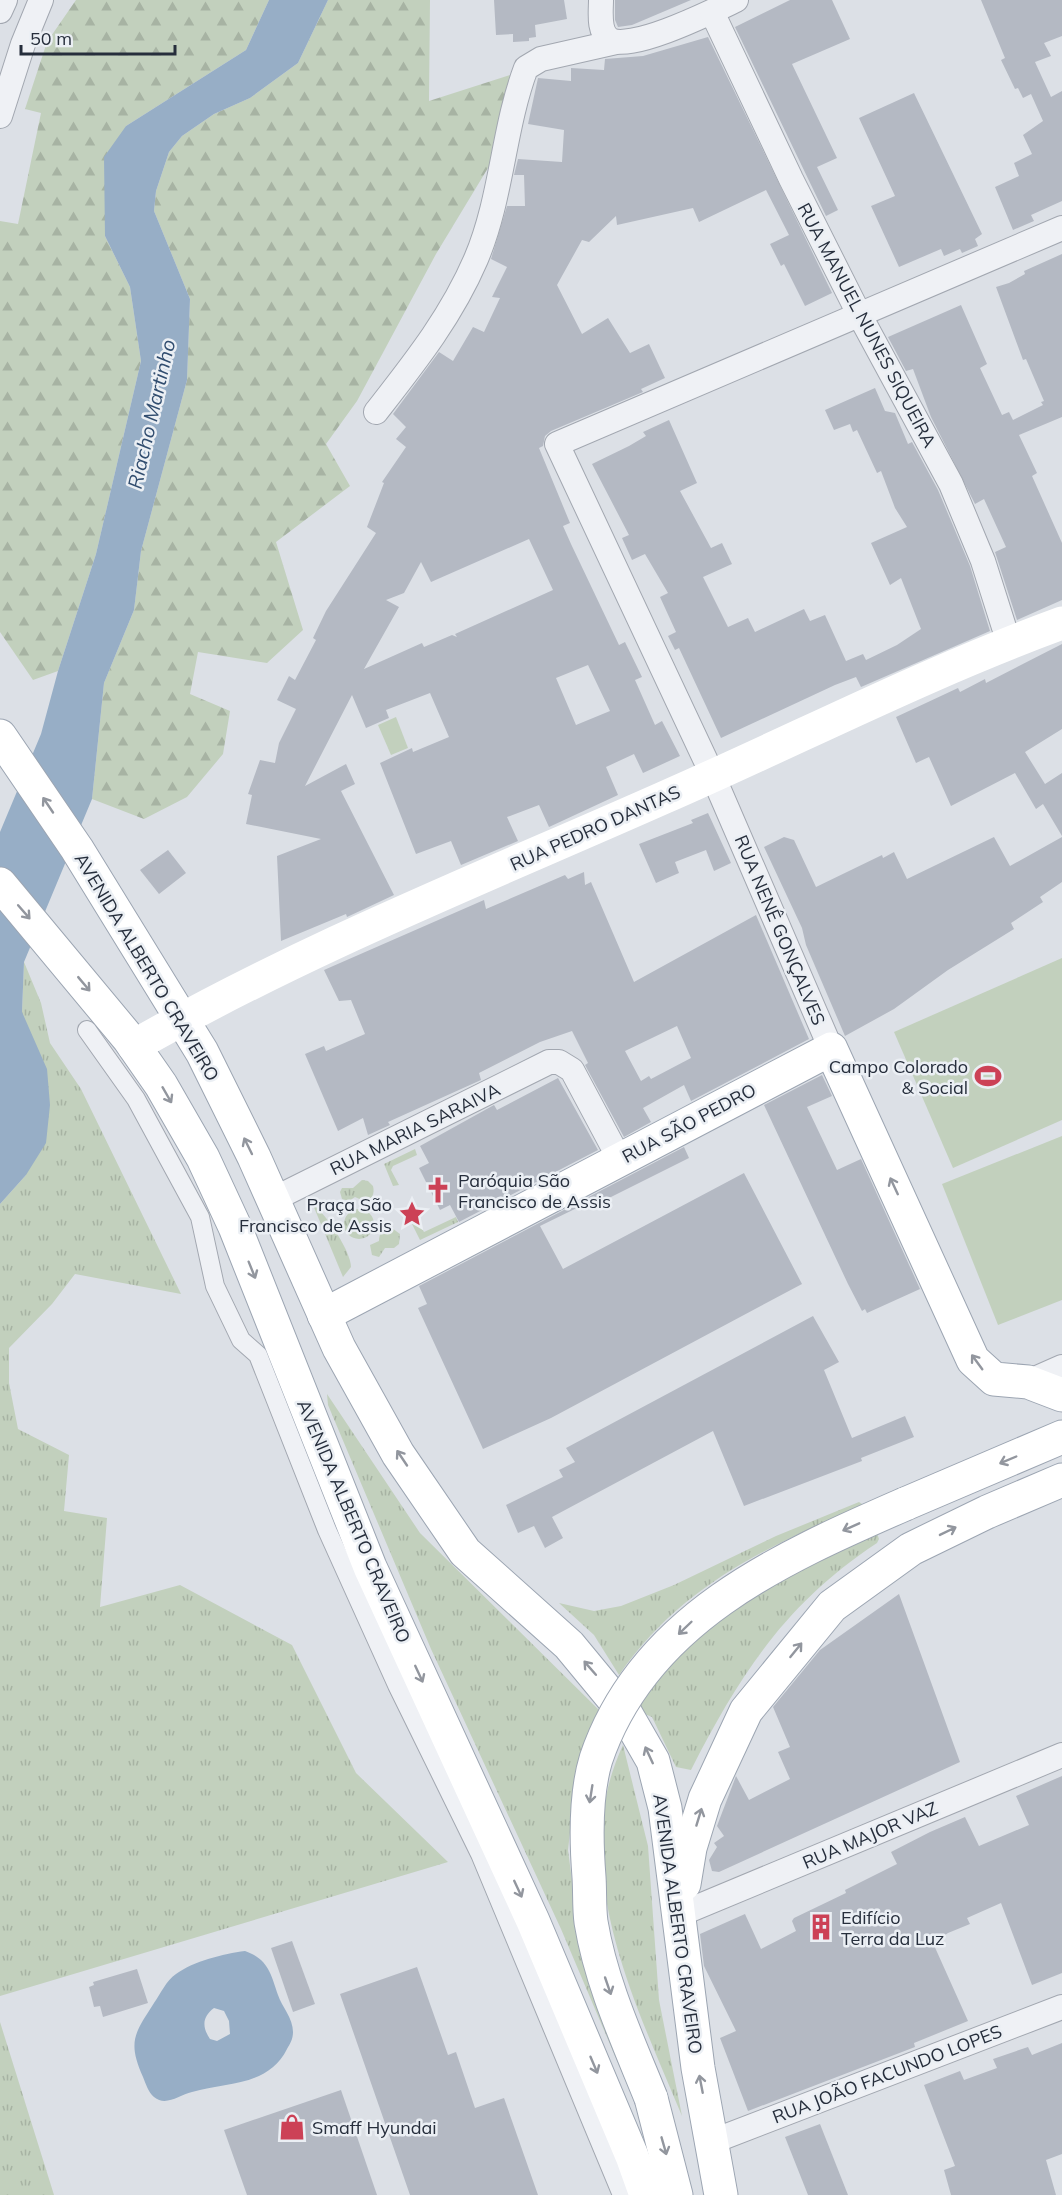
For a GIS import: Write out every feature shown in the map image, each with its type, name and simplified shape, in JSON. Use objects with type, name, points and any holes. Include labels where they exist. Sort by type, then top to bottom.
[{"type":"main road","name":"RUA PEDRO DANTAS","points":[[134,1046],[221,997],[457,889],[713,776],[865,705],[1009,643],[1062,624]]},
{"type":"main road","name":"AVENIDA ALBERTO CRAVEIRO","points":[[9,749],[77,849],[183,1019],[234,1118],[324,1315],[398,1454],[465,1552],[569,1645],[610,1693],[641,1738],[653,1761],[665,1808],[698,2068],[722,2195]]},
{"type":"main road","name":"AVENIDA ALBERTO CRAVEIRO","points":[[0,884],[134,1046],[161,1085],[203,1158],[235,1227],[370,1567],[532,1921],[632,2156],[646,2195]]},
{"type":"main road","name":"RUA SÃO PEDRO","points":[[324,1315],[831,1049]]},
{"type":"main road","name":"RUA NENÊ GONÇALVES","points":[[831,1049],[973,1360],[993,1379],[1028,1382],[1062,1395]]},
{"type":"main road","points":[[676,2195],[651,2098],[602,1969],[591,1920],[588,1808],[596,1760],[621,1707],[659,1654],[690,1623],[742,1584],[782,1561],[905,1504],[1062,1437]]},
{"type":"main road","points":[[678,1915],[690,1848],[705,1799],[746,1711],[832,1606],[911,1549],[987,1512],[1062,1480]]},
{"type":"street","points":[[0,11],[5,0]]},
{"type":"street","points":[[0,116],[23,44],[41,0]]},
{"type":"street","points":[[601,0],[602,28],[609,39],[616,42]]},
{"type":"street","points":[[376,412],[432,341],[476,258],[491,210],[526,68],[541,59],[616,42],[653,37],[736,0]]},
{"type":"street","name":"RUA MANUEL NUNES SIQUEIRA","points":[[712,12],[790,179],[859,314],[951,484],[983,561],[1009,643]]},
{"type":"street","points":[[859,314],[1062,228]]},
{"type":"street","name":"RUA NENÊ GONÇALVES","points":[[831,1049],[713,776],[557,444],[859,314]]},
{"type":"street","points":[[87,1030],[136,1099],[200,1217],[215,1286],[241,1340],[258,1355],[327,1530],[397,1685],[480,1854],[622,2195]]},
{"type":"street","name":"RUA MARIA SARAIVA","points":[[272,1200],[549,1062],[559,1062],[572,1070],[620,1160]]},
{"type":"street","points":[[1028,1382],[1062,1367]]},
{"type":"street","name":"RUA MAJOR VAZ","points":[[678,1915],[1062,1755]]},
{"type":"street","name":"RUA JOÃO FACUNDO LOPES","points":[[711,2142],[1062,2007]]},
{"type":"green space","points":[[76,0],[269,0],[246,50],[126,126],[105,236],[130,287],[141,361],[96,554],[58,671],[33,680],[0,632],[0,221],[18,224],[41,113],[25,109],[47,42]]},
{"type":"green space","points":[[328,0],[430,0],[429,101],[510,75],[491,163],[436,254],[357,401],[326,444],[350,486],[276,542],[303,630],[267,663],[198,652],[190,694],[230,711],[223,754],[187,797],[144,819],[92,799],[104,683],[134,610],[141,551],[187,380],[190,299],[154,211],[156,191],[169,152],[182,136],[214,114],[250,98],[298,63]]},
{"type":"green space","points":[[396,717],[408,748],[391,755],[378,725]]},
{"type":"green space","name":"Campo Colorado & Social","points":[[1062,958],[1062,1120],[953,1168],[894,1032]]},
{"type":"green space","points":[[24,962],[41,1003],[50,1043],[81,1089],[181,1294],[75,1274],[52,1304],[9,1348],[9,1383],[18,1429],[69,1455],[64,1511],[107,1518],[100,1607],[180,1585],[292,1645],[356,1773],[448,1862],[0,1996],[0,1204],[26,1175],[22,1012]]},
{"type":"green space","points":[[1062,1136],[1062,1300],[998,1325],[942,1184]]},
{"type":"green space","points":[[415,1149],[417,1155],[393,1166],[391,1170],[399,1185],[393,1186],[384,1164]]},
{"type":"green space","points":[[362,1180],[368,1181],[373,1186],[371,1198],[364,1201],[355,1197],[349,1201],[342,1199],[340,1192],[342,1188],[353,1188]]},
{"type":"green space","points":[[313,1205],[331,1224],[347,1252],[351,1267],[343,1277]]},
{"type":"green space","points":[[359,1209],[370,1213],[374,1224],[370,1235],[359,1239],[348,1235],[344,1224],[348,1213]]},
{"type":"green space","points":[[415,1216],[424,1232],[456,1217],[458,1222],[420,1240],[410,1220]]},
{"type":"green space","points":[[392,1228],[400,1234],[399,1244],[394,1248],[385,1248],[379,1257],[372,1255],[370,1245],[379,1241],[384,1230]]},
{"type":"green space","points":[[327,1394],[420,1533],[600,1711],[574,1797],[568,1850],[577,1919],[649,2136],[561,1929],[431,1649],[328,1405]]},
{"type":"green space","points":[[859,1502],[862,1504],[860,1507],[758,1555],[697,1594],[669,1617],[643,1644],[619,1675],[594,1635],[559,1603],[594,1611],[621,1606],[674,1585],[776,1536]]},
{"type":"green space","points":[[877,1533],[879,1539],[877,1543],[816,1590],[768,1643],[728,1702],[691,1770],[676,1767],[652,1717],[635,1710],[664,1670],[686,1645],[773,1582]]},
{"type":"green space","points":[[623,1745],[648,1846],[659,2000],[682,2116],[628,1981],[614,1934],[604,1886],[602,1838],[607,1791]]},
{"type":"green space","points":[[0,2022],[54,2195],[0,2195]]},
{"type":"water","name":"Riacho Martinho","points":[[269,0],[328,0],[298,63],[250,98],[214,114],[182,136],[169,152],[156,191],[154,211],[190,299],[187,380],[141,551],[134,610],[104,683],[92,799],[24,962],[22,1012],[47,1069],[50,1105],[46,1143],[26,1175],[0,1204],[0,832],[41,734],[58,671],[96,554],[141,361],[130,287],[105,236],[104,157],[126,126],[246,50]]},
{"type":"water","points":[[245,1951],[259,1958],[268,1968],[293,2027],[289,2045],[279,2061],[269,2070],[246,2081],[192,2092],[168,2101],[154,2097],[135,2054],[135,2038],[142,2022],[166,1984],[183,1969],[218,1956]],"holes":[[[214,2008],[224,2011],[229,2021],[230,2034],[217,2041],[210,2039],[205,2019]]]},
{"type":"building","points":[[494,0],[564,0],[567,19],[535,25],[536,37],[529,38],[529,41],[513,42],[513,34],[496,35]]},
{"type":"building","points":[[615,0],[691,0],[632,25],[618,27],[615,20]]},
{"type":"building","points":[[790,0],[832,0],[850,39],[792,64],[837,158],[817,167],[838,210],[826,216],[735,27]]},
{"type":"building","points":[[981,0],[1062,0],[1062,36],[1044,43],[1051,56],[1035,62],[1051,97],[1062,91],[1062,201],[1031,215],[1034,221],[1013,230],[995,187],[1019,176],[1014,163],[1032,154],[1023,135],[1043,121],[1031,94],[1023,98],[1018,88],[1015,89],[1001,60],[1005,58]]},
{"type":"building","points":[[708,37],[832,293],[805,306],[784,264],[781,266],[770,244],[789,235],[766,190],[699,222],[693,208],[617,225],[616,216],[589,242],[582,240],[557,285],[582,334],[608,318],[630,353],[649,344],[665,378],[641,389],[643,392],[551,431],[545,436],[543,446],[539,448],[570,523],[563,526],[571,544],[619,645],[625,642],[642,677],[635,680],[655,725],[662,721],[680,756],[643,773],[634,754],[606,767],[618,795],[549,827],[539,805],[507,817],[518,841],[461,865],[451,841],[416,854],[380,763],[412,748],[413,752],[449,737],[430,693],[386,710],[389,718],[366,728],[352,695],[305,786],[346,764],[355,784],[341,791],[394,895],[347,917],[346,914],[281,941],[277,856],[321,839],[246,824],[252,795],[248,794],[260,760],[275,763],[279,743],[296,709],[277,700],[289,676],[295,680],[316,640],[313,638],[326,611],[376,533],[367,527],[384,483],[382,482],[406,447],[396,439],[406,427],[393,414],[439,352],[453,361],[473,327],[484,332],[500,298],[492,297],[507,267],[491,259],[507,206],[525,206],[524,175],[514,175],[518,159],[562,162],[564,130],[528,124],[538,78],[571,81],[571,68],[604,70],[605,59],[643,56]],"holes":[[[529,539],[553,590],[455,634],[457,637],[452,635],[424,647],[422,643],[364,669],[399,607],[386,600],[404,593],[421,562],[431,582]],[[588,665],[610,711],[576,725],[556,678]]]},
{"type":"building","points":[[914,93],[982,234],[975,239],[978,246],[962,253],[960,249],[944,256],[941,249],[899,267],[871,206],[895,196],[859,118]]},
{"type":"building","points":[[1062,254],[1062,417],[1019,435],[1037,473],[1032,476],[1062,543],[1062,600],[1017,620],[995,552],[1006,547],[984,499],[975,504],[931,417],[913,369],[906,371],[888,337],[961,305],[987,364],[980,368],[1002,415],[1009,412],[1013,420],[1043,405],[1041,402],[1044,401],[1026,359],[1023,360],[996,287],[1009,283],[1025,274],[1024,271]]},
{"type":"building","points":[[875,388],[885,411],[895,413],[908,444],[912,442],[938,490],[970,566],[990,631],[861,687],[856,677],[835,685],[721,738],[679,648],[675,650],[668,636],[676,632],[660,597],[668,593],[645,554],[632,560],[622,538],[629,535],[592,464],[629,446],[646,436],[643,432],[669,420],[697,483],[680,491],[711,548],[722,543],[732,564],[703,577],[728,627],[748,618],[755,632],[804,609],[810,621],[825,615],[846,661],[863,654],[866,660],[897,645],[921,629],[901,578],[890,585],[871,543],[907,527],[895,508],[881,471],[877,473],[857,430],[853,432],[850,424],[834,430],[825,410]]},
{"type":"building","points":[[1062,644],[1062,729],[1025,752],[1045,784],[1062,773],[1062,836],[1043,804],[1036,809],[1015,773],[951,806],[929,757],[916,763],[896,717],[958,688],[960,692],[985,679],[986,683]]},
{"type":"building","points":[[708,813],[731,863],[714,871],[706,850],[675,862],[679,873],[656,883],[639,844],[693,823],[691,820]]},
{"type":"building","points":[[784,837],[794,840],[816,887],[882,855],[883,858],[894,852],[907,879],[994,837],[1010,866],[1062,837],[1062,882],[1040,897],[1043,902],[1011,923],[1014,929],[948,970],[894,1009],[845,1036],[806,945],[802,928],[764,847]]},
{"type":"building","points":[[168,850],[186,873],[159,894],[140,870]]},
{"type":"building","points":[[584,872],[585,885],[591,882],[634,982],[756,915],[809,1039],[691,1101],[684,1085],[643,1108],[651,1122],[624,1137],[585,1065],[588,1063],[572,1031],[540,1042],[479,1073],[481,1080],[388,1122],[390,1125],[368,1135],[363,1118],[338,1131],[305,1054],[324,1046],[326,1051],[365,1034],[351,1000],[339,1001],[324,970],[484,900],[486,909],[565,875],[568,879]],"holes":[[[677,1026],[691,1058],[651,1079],[649,1076],[641,1081],[625,1051]]]},
{"type":"building","points":[[822,1075],[832,1096],[807,1107],[837,1170],[861,1159],[920,1289],[867,1313],[865,1309],[862,1311],[848,1284],[764,1105]]},
{"type":"building","points":[[558,1078],[598,1150],[459,1222],[450,1205],[440,1210],[419,1168],[429,1163],[420,1146],[494,1105],[497,1110]]},
{"type":"building","points":[[684,1147],[689,1158],[587,1209],[585,1204],[540,1226],[563,1269],[744,1173],[802,1284],[551,1418],[483,1449],[418,1308],[427,1304],[419,1286]]},
{"type":"building","points":[[813,1316],[839,1362],[824,1370],[852,1438],[905,1416],[914,1437],[861,1458],[862,1461],[744,1506],[713,1431],[552,1517],[563,1538],[545,1548],[534,1526],[518,1533],[506,1505],[563,1477],[559,1470],[575,1462],[566,1448]]},
{"type":"building","points":[[899,1594],[960,1762],[719,1872],[712,1871],[709,1860],[717,1847],[714,1843],[724,1836],[717,1826],[736,1776],[749,1800],[790,1779],[778,1752],[790,1747],[773,1707],[820,1650]]},
{"type":"building","points":[[1062,1776],[1062,1973],[1032,1985],[1001,1903],[967,1918],[970,1924],[948,1933],[933,1943],[968,2021],[914,2043],[915,2047],[748,2111],[720,2038],[736,2031],[704,1966],[700,1934],[745,1914],[761,1949],[796,1931],[792,1921],[794,1918],[846,1893],[845,1890],[897,1864],[891,1852],[930,1832],[965,1817],[979,1846],[1029,1825],[1016,1796]]},
{"type":"building","points":[[292,1941],[315,2004],[293,2012],[271,1948]]},
{"type":"building","points":[[417,1967],[448,2055],[456,2052],[475,2108],[504,2098],[538,2195],[410,2195],[340,1994]]},
{"type":"building","points":[[137,1969],[148,2003],[103,2017],[100,2006],[94,2007],[89,1987],[94,1985],[93,1982]]},
{"type":"building","points":[[1062,2043],[1062,2154],[1046,2160],[1056,2195],[951,2195],[944,2170],[955,2166],[924,2085],[960,2071],[964,2080],[997,2068],[993,2059],[1028,2047],[1032,2055]]},
{"type":"building","points":[[341,2090],[377,2195],[247,2195],[224,2130]]},
{"type":"building","points":[[820,2124],[848,2195],[808,2195],[785,2137]]},
{"type":"place","name":"Campo Colorado & Social","points":[[988,1076]]},
{"type":"place","name":"Paróquia São Francisco de Assis","points":[[438,1190]]},
{"type":"place","name":"Praça São Francisco de Assis","points":[[412,1214]]},
{"type":"place","name":"Edifício Terra da Luz","points":[[821,1927]]},
{"type":"place","name":"Smaff Hyundai","points":[[292,2127]]}]
